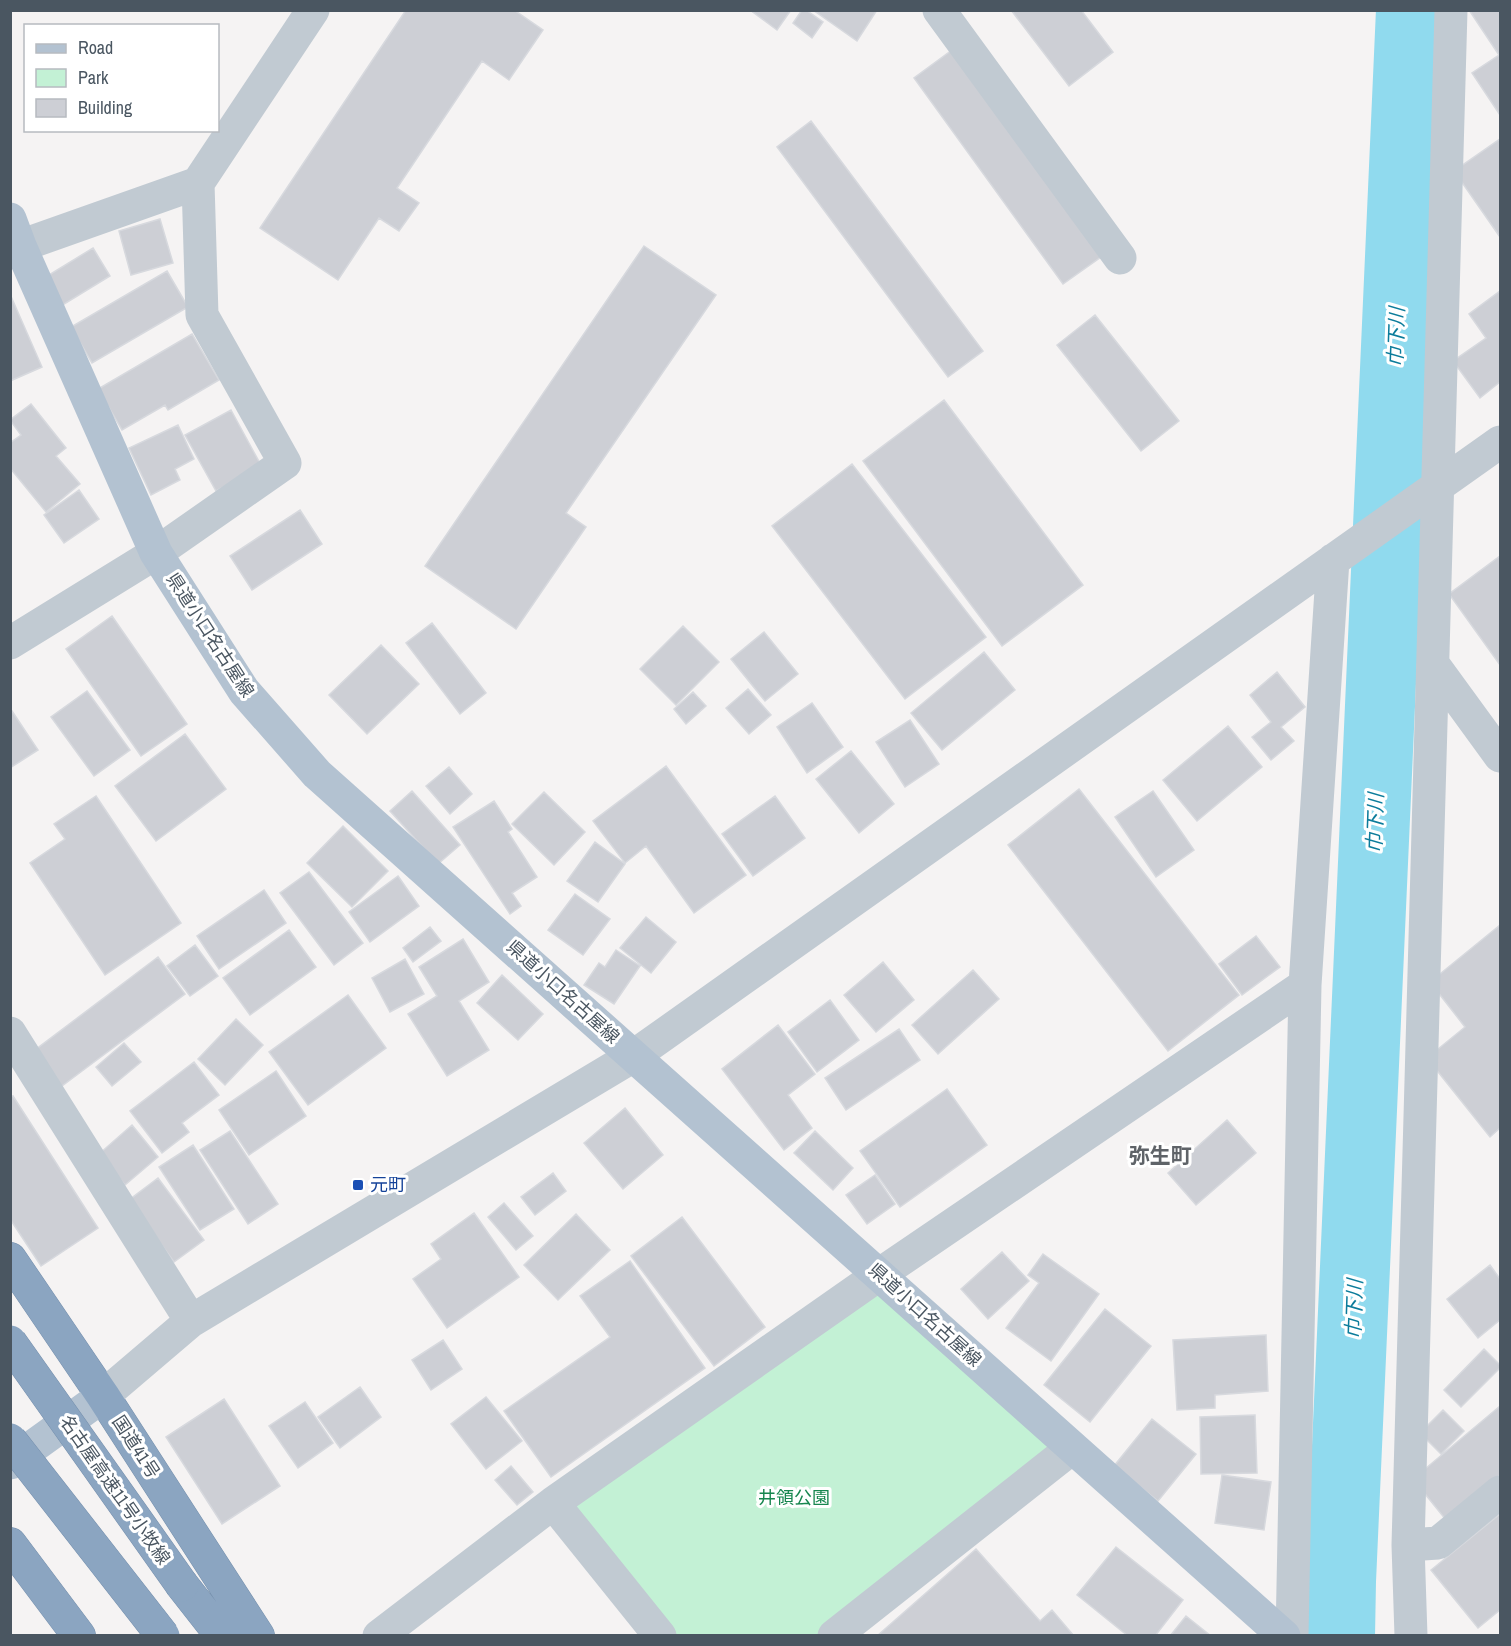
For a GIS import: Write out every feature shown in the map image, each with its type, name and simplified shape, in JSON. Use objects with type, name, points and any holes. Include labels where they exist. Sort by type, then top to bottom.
[{"type":"highway","name":"国道41号","points":[[10,1259],[103,1396],[258,1635]]},
{"type":"highway","name":"名古屋高速11号小牧線","points":[[10,1342],[182,1585],[222,1635]]},
{"type":"highway","points":[[10,1375],[74,1458],[182,1585]]},
{"type":"highway","points":[[10,1440],[163,1635]]},
{"type":"highway","points":[[10,1544],[80,1635]]},
{"type":"main road","name":"県道小口名古屋線","points":[[14,239],[156,553],[244,691],[317,774],[1284,1635]]},
{"type":"main road","points":[[10,1463],[103,1396]]},
{"type":"street","points":[[10,643],[156,553],[285,463],[202,315],[198,183],[313,10]]},
{"type":"street","points":[[939,10],[1120,258]]},
{"type":"street","points":[[1411,1635],[1408,1545],[1451,10]]},
{"type":"street","points":[[14,239],[198,183]]},
{"type":"street","points":[[103,1396],[191,1321],[634,1055],[1500,442]]},
{"type":"street","points":[[1292,1635],[1305,985],[1333,561]]},
{"type":"street","points":[[1433,664],[1500,756]]},
{"type":"street","points":[[379,1635],[553,1503],[880,1275],[1305,985]]},
{"type":"street","points":[[10,1034],[191,1321]]},
{"type":"street","points":[[834,1635],[1072,1448]]},
{"type":"street","points":[[1408,1545],[1438,1543],[1500,1492]]},
{"type":"street","points":[[553,1503],[660,1635]]},
{"type":"green space","name":"井領公園","points":[[880,1274],[1072,1448],[834,1635],[660,1635],[553,1503]]},
{"type":"building","points":[[406,10],[514,10],[543,30],[509,80],[482,61],[397,188],[419,203],[399,231],[379,218],[338,280],[260,228]]},
{"type":"building","points":[[750,10],[791,10],[777,30]]},
{"type":"building","points":[[802,10],[806,10],[823,22],[812,38],[793,23]]},
{"type":"building","points":[[813,10],[877,10],[857,41]]},
{"type":"building","points":[[1011,10],[1081,10],[1113,52],[1069,86]]},
{"type":"building","points":[[1469,10],[1500,10],[1500,115],[1472,73],[1499,55]]},
{"type":"building","points":[[952,50],[1101,257],[1063,284],[914,78]]},
{"type":"building","points":[[811,121],[983,351],[948,377],[777,147]]},
{"type":"building","points":[[1500,139],[1500,237],[1454,171]]},
{"type":"building","points":[[160,219],[173,263],[131,275],[119,231]]},
{"type":"building","points":[[644,246],[716,295],[566,513],[586,527],[516,629],[425,566]]},
{"type":"building","points":[[93,248],[110,276],[61,306],[44,278]]},
{"type":"building","points":[[167,271],[188,307],[92,363],[71,327]]},
{"type":"building","points":[[1500,291],[1500,382],[1480,398],[1453,361],[1486,338],[1469,314]]},
{"type":"building","points":[[10,294],[42,367],[10,381]]},
{"type":"building","points":[[1095,315],[1179,421],[1141,451],[1057,345]]},
{"type":"building","points":[[192,334],[219,380],[168,410],[165,405],[122,430],[98,389]]},
{"type":"building","points":[[944,400],[1083,585],[1002,646],[863,461]]},
{"type":"building","points":[[31,404],[66,448],[56,456],[80,484],[46,512],[10,468],[10,443],[21,435],[10,420]]},
{"type":"building","points":[[231,410],[262,467],[216,491],[185,435]]},
{"type":"building","points":[[178,425],[194,459],[175,469],[180,480],[151,495],[129,448]]},
{"type":"building","points":[[852,464],[986,637],[905,699],[772,526]]},
{"type":"building","points":[[79,490],[99,519],[64,543],[44,515]]},
{"type":"building","points":[[300,510],[322,544],[252,590],[230,556]]},
{"type":"building","points":[[1500,556],[1500,665],[1449,594]]},
{"type":"building","points":[[112,616],[187,724],[141,756],[66,649]]},
{"type":"building","points":[[432,623],[486,693],[460,714],[406,643]]},
{"type":"building","points":[[683,626],[719,662],[676,705],[640,669]]},
{"type":"building","points":[[764,632],[798,674],[765,701],[731,659]]},
{"type":"building","points":[[381,645],[419,684],[367,734],[329,695]]},
{"type":"building","points":[[984,652],[1015,690],[942,750],[911,713]]},
{"type":"building","points":[[1277,672],[1305,707],[1281,727],[1294,741],[1271,760],[1252,737],[1271,722],[1250,695]]},
{"type":"building","points":[[748,689],[771,715],[749,734],[726,708]]},
{"type":"building","points":[[87,691],[130,750],[94,776],[51,717]]},
{"type":"building","points":[[693,692],[706,706],[686,724],[674,709]]},
{"type":"building","points":[[812,703],[843,747],[807,773],[777,727]]},
{"type":"building","points":[[12,711],[38,750],[10,768],[10,712]]},
{"type":"building","points":[[910,720],[939,764],[905,787],[876,742]]},
{"type":"building","points":[[1228,726],[1262,767],[1197,821],[1163,780]]},
{"type":"building","points":[[185,734],[226,789],[156,841],[115,786]]},
{"type":"building","points":[[851,751],[894,804],[859,833],[816,779]]},
{"type":"building","points":[[666,766],[746,875],[694,913],[646,846],[625,863],[593,821]]},
{"type":"building","points":[[449,767],[472,794],[450,814],[426,786]]},
{"type":"building","points":[[1079,789],[1239,995],[1168,1051],[1008,845]]},
{"type":"building","points":[[412,791],[460,845],[438,864],[390,811]]},
{"type":"building","points":[[1153,791],[1194,850],[1156,877],[1115,817]]},
{"type":"building","points":[[544,792],[585,832],[554,865],[512,824]]},
{"type":"building","points":[[96,796],[181,923],[105,975],[30,863],[65,839],[54,824]]},
{"type":"building","points":[[775,796],[805,838],[753,876],[722,834]]},
{"type":"building","points":[[494,801],[512,829],[508,832],[537,877],[512,893],[521,906],[510,914],[453,827]]},
{"type":"building","points":[[343,826],[388,871],[352,907],[307,863]]},
{"type":"building","points":[[595,842],[625,864],[598,902],[567,881]]},
{"type":"building","points":[[309,872],[363,943],[334,965],[280,893]]},
{"type":"building","points":[[398,876],[419,906],[370,942],[349,912]]},
{"type":"building","points":[[264,890],[286,923],[219,969],[197,936]]},
{"type":"building","points":[[575,894],[610,919],[583,955],[548,930]]},
{"type":"building","points":[[646,917],[676,942],[651,973],[620,948]]},
{"type":"building","points":[[1500,925],[1500,1128],[1490,1137],[1427,1058],[1465,1027],[1430,982]]},
{"type":"building","points":[[430,927],[441,941],[413,962],[403,948]]},
{"type":"building","points":[[289,930],[316,967],[250,1015],[223,978]]},
{"type":"building","points":[[1256,936],[1280,967],[1242,995],[1219,964]]},
{"type":"building","points":[[463,939],[489,982],[459,1001],[489,1050],[447,1076],[408,1014],[437,996],[419,967]]},
{"type":"building","points":[[195,945],[218,976],[190,996],[167,966]]},
{"type":"building","points":[[616,950],[640,966],[614,1004],[584,985],[599,963],[605,967]]},
{"type":"building","points":[[158,957],[185,994],[58,1089],[31,1053]]},
{"type":"building","points":[[405,959],[424,994],[390,1012],[372,978]]},
{"type":"building","points":[[883,962],[914,1000],[876,1032],[844,995]]},
{"type":"building","points":[[973,970],[999,999],[938,1054],[912,1025]]},
{"type":"building","points":[[502,975],[543,1014],[518,1040],[477,1003]]},
{"type":"building","points":[[348,995],[386,1048],[308,1105],[269,1052]]},
{"type":"building","points":[[830,1000],[859,1040],[817,1072],[788,1032]]},
{"type":"building","points":[[236,1019],[263,1045],[225,1085],[198,1059]]},
{"type":"building","points":[[778,1025],[815,1074],[788,1095],[812,1128],[784,1150],[722,1069]]},
{"type":"building","points":[[899,1029],[920,1060],[846,1110],[825,1078]]},
{"type":"building","points":[[124,1043],[141,1062],[112,1086],[96,1067]]},
{"type":"building","points":[[194,1062],[219,1095],[182,1123],[189,1132],[162,1153],[130,1111]]},
{"type":"building","points":[[276,1071],[306,1116],[249,1155],[219,1110]]},
{"type":"building","points":[[947,1089],[987,1145],[900,1207],[860,1151]]},
{"type":"building","points":[[13,1096],[98,1228],[41,1266],[10,1219],[10,1097]]},
{"type":"building","points":[[625,1108],[663,1155],[623,1189],[584,1143]]},
{"type":"building","points":[[1227,1120],[1256,1153],[1196,1205],[1168,1173]]},
{"type":"building","points":[[132,1125],[158,1157],[125,1185],[99,1154]]},
{"type":"building","points":[[230,1131],[278,1204],[248,1224],[200,1150]]},
{"type":"building","points":[[815,1131],[853,1168],[833,1190],[794,1153]]},
{"type":"building","points":[[193,1145],[234,1209],[200,1230],[159,1167]]},
{"type":"building","points":[[553,1173],[566,1191],[535,1215],[521,1197]]},
{"type":"building","points":[[875,1175],[895,1204],[867,1224],[846,1195]]},
{"type":"building","points":[[158,1178],[204,1240],[174,1262],[129,1200]]},
{"type":"building","points":[[504,1203],[533,1236],[516,1250],[488,1217]]},
{"type":"building","points":[[474,1213],[519,1277],[447,1328],[413,1279],[441,1259],[431,1244]]},
{"type":"building","points":[[576,1214],[610,1250],[558,1300],[524,1265]]},
{"type":"building","points":[[682,1217],[765,1327],[714,1366],[631,1256]]},
{"type":"building","points":[[1002,1252],[1029,1281],[988,1319],[961,1289]]},
{"type":"building","points":[[1043,1254],[1099,1294],[1051,1361],[1006,1328],[1039,1283],[1028,1275]]},
{"type":"building","points":[[630,1261],[705,1368],[551,1477],[504,1411],[610,1337],[580,1296]]},
{"type":"building","points":[[1490,1265],[1500,1279],[1500,1320],[1478,1338],[1447,1299]]},
{"type":"building","points":[[1105,1309],[1151,1346],[1090,1422],[1044,1385]]},
{"type":"building","points":[[1266,1335],[1268,1391],[1215,1395],[1215,1408],[1177,1410],[1173,1340]]},
{"type":"building","points":[[443,1340],[462,1369],[431,1390],[412,1360]]},
{"type":"building","points":[[1484,1349],[1500,1365],[1500,1368],[1461,1407],[1444,1390]]},
{"type":"building","points":[[360,1387],[381,1417],[340,1448],[318,1417]]},
{"type":"building","points":[[486,1397],[522,1441],[486,1469],[451,1424]]},
{"type":"building","points":[[224,1399],[280,1486],[222,1524],[166,1437]]},
{"type":"building","points":[[305,1402],[333,1443],[298,1468],[269,1426]]},
{"type":"building","points":[[1500,1406],[1500,1475],[1446,1520],[1413,1479]]},
{"type":"building","points":[[1443,1410],[1464,1431],[1441,1454],[1420,1433]]},
{"type":"building","points":[[1255,1415],[1257,1473],[1201,1474],[1200,1417]]},
{"type":"building","points":[[1152,1419],[1196,1454],[1158,1501],[1114,1466]]},
{"type":"building","points":[[511,1466],[533,1492],[517,1505],[495,1480]]},
{"type":"building","points":[[1222,1475],[1271,1482],[1264,1530],[1215,1523]]},
{"type":"building","points":[[1500,1514],[1500,1610],[1478,1628],[1431,1570]]},
{"type":"building","points":[[1116,1547],[1183,1600],[1155,1636],[1128,1636],[1077,1595]]},
{"type":"building","points":[[976,1549],[1040,1621],[1052,1610],[1074,1636],[877,1636]]},
{"type":"building","points":[[1186,1616],[1211,1636],[1170,1636]]},
{"type":"waterway","name":"巾下川","points":[[1340,1636],[1411,10]]},
{"type":"place","name":"元町","points":[[358,1185]]},
{"type":"district","name":"弥生町","points":[[1160,1156]]}]
